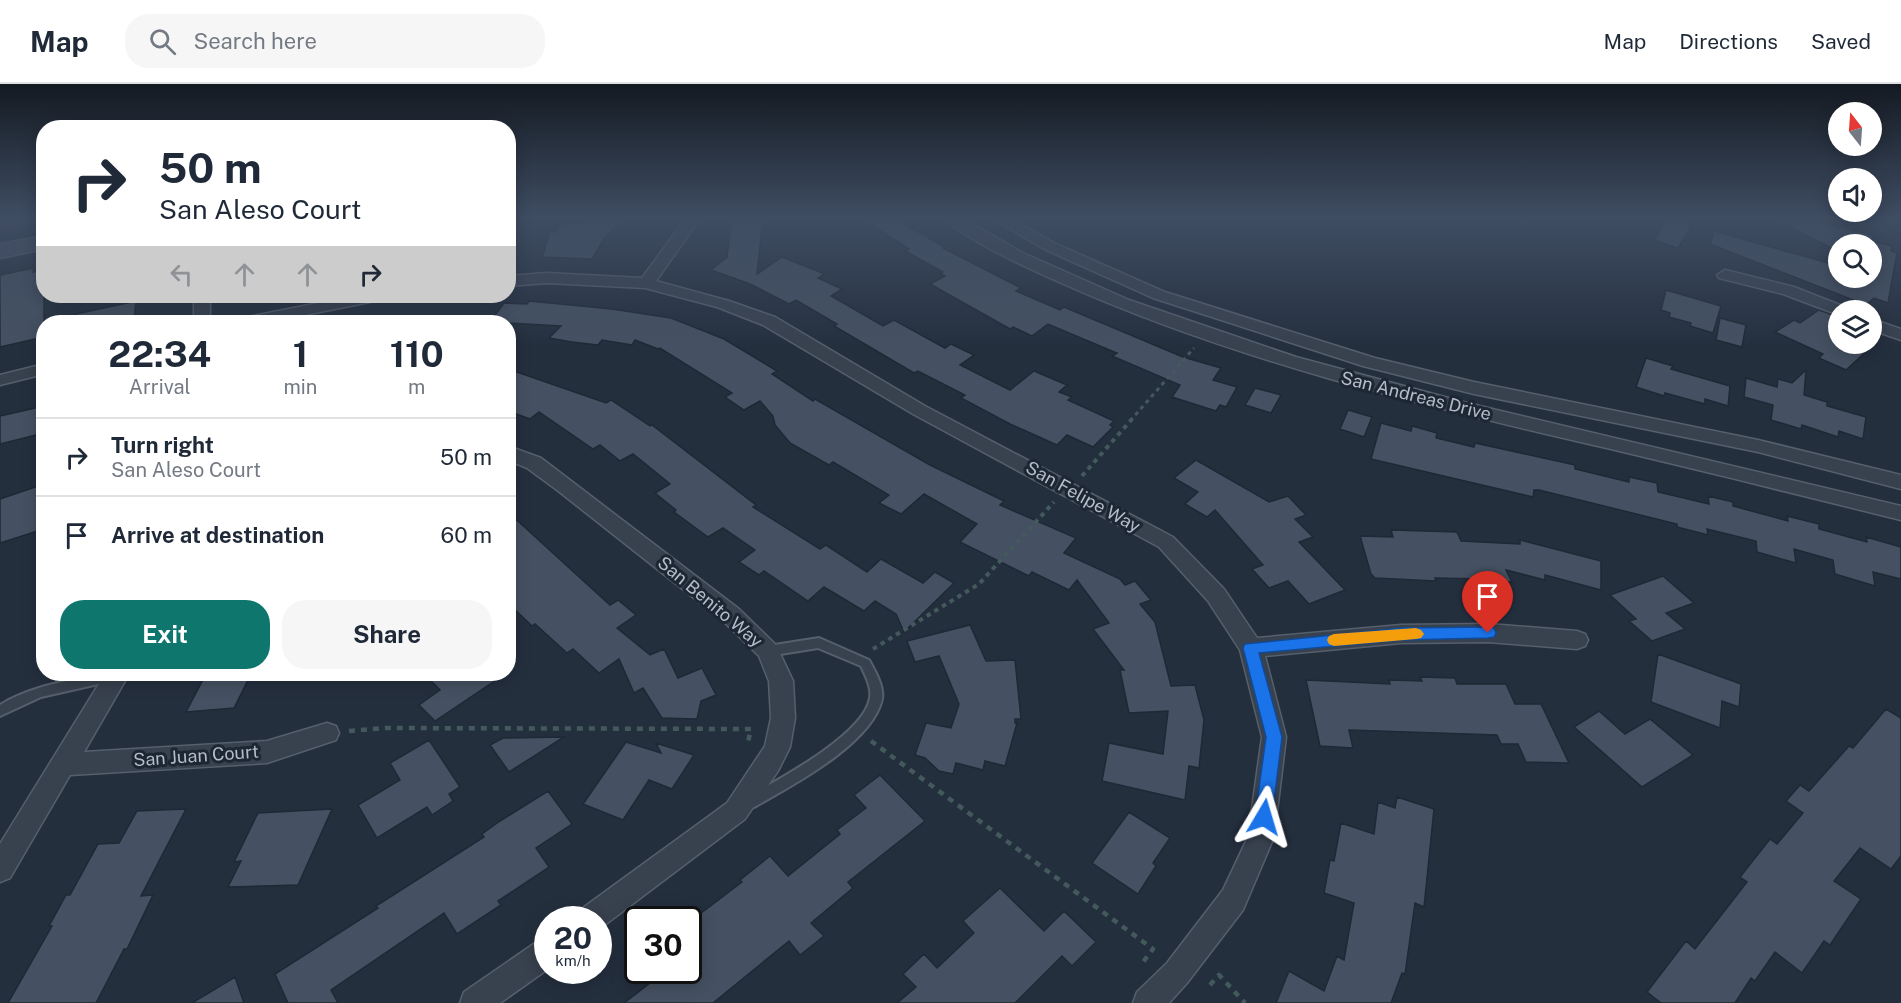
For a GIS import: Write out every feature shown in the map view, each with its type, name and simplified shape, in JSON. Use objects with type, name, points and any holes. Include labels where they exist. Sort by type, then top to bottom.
[{"type":"street","points":[[646,283],[662,261]]},
{"type":"street","name":"San Andreas Drive","points":[[1030,261],[1138,310],[1328,374],[1415,398],[1710,465],[1901,513]]},
{"type":"street","name":"San Andreas Drive","points":[[1082,261],[1159,295],[1369,362],[1474,388],[1758,446],[1901,482]]},
{"type":"street","points":[[1725,275],[1788,290],[1828,306]]},
{"type":"street","name":"San Felipe Way","points":[[516,280],[547,278],[646,283],[723,304],[770,321],[919,410],[1166,542],[1216,595],[1251,648],[1274,737],[1261,837],[1233,900],[1177,973],[1148,1003]]},
{"type":"street","points":[[282,315],[341,303]]},
{"type":"street","points":[[1882,328],[1901,335]]},
{"type":"street","points":[[0,380],[36,371]]},
{"type":"street","name":"San Benito Way","points":[[516,455],[534,463],[564,485],[731,615],[768,651],[781,681],[783,718],[777,747],[769,763],[736,811],[609,906]]},
{"type":"street","points":[[1251,648],[1401,634],[1488,633],[1577,640]]},
{"type":"street","points":[[0,869],[112,681]]},
{"type":"street","name":"San Juan Court","points":[[63,764],[267,752],[327,733]]},
{"type":"street","points":[[476,1003],[534,961]]},
{"type":"lane","points":[[736,811],[796,777],[845,742],[867,719],[876,698],[872,678],[865,663],[819,643],[768,651]]},
{"type":"lane","points":[[0,711],[9,705],[37,695],[90,681]]},
{"type":"path","points":[[1074,474],[1081,478],[1198,343]]},
{"type":"path","points":[[876,654],[873,649],[980,584],[1058,498],[1051,496]]},
{"type":"path","points":[[327,733],[386,728],[751,729],[748,742]]},
{"type":"path","points":[[866,744],[873,741],[1153,949],[1143,962]]},
{"type":"path","points":[[1210,985],[1219,975],[1245,1003]]},
{"type":"building","points":[[722,261],[758,261],[757,274],[776,261],[792,261],[825,274],[818,278],[842,289],[831,296],[883,326],[894,320],[945,348],[951,344],[974,355],[960,365],[1010,390],[1034,371],[1067,385],[1059,392],[1072,397],[1068,400],[1114,421],[1110,425],[1113,427],[1093,447],[1067,435],[1057,445],[1010,424],[961,398],[965,395],[918,371],[914,373],[834,326],[837,324],[796,300],[789,304],[750,284],[711,270]]},
{"type":"building","points":[[923,261],[968,261],[1021,288],[1016,291],[1060,310],[1064,307],[1183,357],[1221,368],[1213,380],[1237,387],[1226,407],[1220,405],[1216,411],[1172,397],[1180,385],[1112,356],[1117,353],[1048,324],[1032,336],[1013,327],[1010,329],[930,284],[945,276],[941,274],[943,272]]},
{"type":"building","points":[[1753,261],[1821,261],[1828,263],[1828,288],[1882,288],[1882,261],[1896,261],[1888,303],[1874,298],[1853,300]]},
{"type":"building","points":[[34,268],[33,272],[36,271],[36,303],[44,303],[44,315],[36,315],[36,339],[0,347],[0,275]]},
{"type":"building","points":[[1666,290],[1721,306],[1713,333],[1690,326],[1691,323],[1669,317],[1670,313],[1661,310]]},
{"type":"building","points":[[529,301],[612,309],[671,318],[724,339],[777,371],[772,374],[813,401],[815,399],[930,465],[1004,501],[1000,505],[1076,538],[1064,553],[1120,579],[1125,585],[1135,581],[1151,600],[1140,604],[1155,622],[1171,686],[1195,685],[1204,720],[1199,768],[1189,766],[1185,800],[1102,781],[1109,743],[1163,754],[1168,711],[1129,713],[1120,670],[1124,670],[1093,629],[1109,623],[1077,580],[1069,590],[1032,572],[1029,576],[960,542],[977,524],[924,494],[901,514],[879,503],[889,495],[833,462],[829,465],[790,443],[775,425],[773,416],[760,401],[744,410],[725,397],[732,393],[660,348],[635,340],[632,345],[602,340],[598,345],[549,338],[561,326],[516,323],[516,315],[495,315],[504,303],[527,304]]},
{"type":"building","points":[[127,303],[136,303],[135,315],[76,314]]},
{"type":"building","points":[[1819,310],[1828,313],[1828,354],[1863,354],[1846,370],[1819,358],[1823,354],[1775,332],[1794,320],[1800,323]]},
{"type":"building","points":[[1720,318],[1746,325],[1742,347],[1716,340]]},
{"type":"building","points":[[1646,358],[1673,366],[1671,369],[1730,386],[1728,406],[1705,399],[1705,404],[1665,393],[1664,396],[1636,387]]},
{"type":"building","points":[[1806,370],[1804,395],[1827,402],[1827,406],[1866,417],[1863,439],[1839,431],[1838,437],[1802,425],[1801,429],[1771,420],[1773,405],[1744,397],[1746,378],[1777,387],[1778,379],[1792,383]]},
{"type":"building","points":[[516,372],[606,403],[611,400],[650,426],[652,425],[756,505],[753,507],[820,549],[826,545],[867,572],[881,559],[923,583],[935,572],[954,583],[904,632],[896,614],[875,601],[864,611],[824,587],[808,601],[764,571],[759,575],[739,562],[755,550],[723,528],[708,537],[674,512],[676,510],[655,493],[670,484],[633,454],[620,461],[600,445],[593,449],[539,412],[530,419],[516,414]]},
{"type":"building","points":[[1255,388],[1281,395],[1271,413],[1245,405]]},
{"type":"building","points":[[36,408],[36,435],[0,444],[0,416]]},
{"type":"building","points":[[1348,410],[1372,417],[1364,437],[1340,429]]},
{"type":"building","points":[[1381,423],[1411,431],[1412,426],[1437,433],[1436,438],[1474,447],[1475,443],[1575,465],[1575,469],[1629,482],[1629,477],[1657,483],[1658,492],[1709,504],[1708,496],[1733,502],[1733,506],[1788,521],[1787,516],[1819,524],[1819,529],[1867,542],[1866,537],[1901,547],[1901,579],[1873,572],[1875,586],[1835,574],[1833,560],[1794,549],[1796,563],[1757,552],[1756,541],[1707,529],[1708,535],[1677,527],[1677,524],[1539,490],[1534,490],[1533,497],[1371,459]]},
{"type":"building","points":[[1196,460],[1269,502],[1288,496],[1306,515],[1295,519],[1313,537],[1299,542],[1345,590],[1309,604],[1288,581],[1269,588],[1252,569],[1263,565],[1215,510],[1207,517],[1185,504],[1198,492],[1174,478]]},
{"type":"building","points":[[36,487],[36,532],[0,543],[0,499]]},
{"type":"building","points":[[516,519],[610,605],[618,600],[636,615],[617,628],[650,655],[664,649],[678,678],[702,668],[716,695],[701,701],[697,719],[662,718],[643,688],[634,693],[619,659],[599,673],[573,649],[567,653],[535,624],[532,626],[516,611]]},
{"type":"building","points":[[1391,530],[1457,532],[1461,541],[1520,544],[1520,540],[1601,561],[1601,590],[1545,575],[1545,580],[1506,570],[1512,582],[1484,581],[1483,579],[1435,578],[1436,581],[1375,578],[1371,574],[1360,536],[1393,537]]},
{"type":"building","points":[[1663,576],[1694,603],[1666,613],[1685,629],[1652,641],[1629,621],[1636,619],[1610,595]]},
{"type":"building","points":[[970,625],[986,661],[1015,660],[1021,719],[1015,719],[1017,723],[1005,766],[985,761],[983,770],[956,763],[953,774],[939,771],[925,758],[915,755],[926,723],[951,728],[959,704],[939,656],[915,662],[907,641]]},
{"type":"building","points":[[1658,654],[1741,684],[1739,707],[1722,701],[1720,728],[1651,702]]},
{"type":"building","points":[[1420,677],[1455,678],[1457,684],[1506,684],[1515,704],[1541,704],[1569,763],[1526,762],[1518,744],[1501,744],[1497,735],[1349,730],[1353,748],[1320,746],[1306,680],[1390,684],[1389,680],[1422,681]]},
{"type":"building","points":[[202,681],[248,681],[234,708],[186,712]]},
{"type":"building","points":[[431,681],[495,681],[435,721],[419,705],[440,690]]},
{"type":"building","points":[[1886,709],[1901,718],[1901,856],[1891,869],[1860,848],[1834,881],[1861,899],[1830,945],[1824,941],[1802,973],[1775,952],[1755,981],[1751,978],[1735,1003],[1661,1003],[1647,992],[1686,941],[1695,949],[1747,882],[1740,877],[1770,839],[1777,844],[1803,813],[1786,801],[1800,785],[1809,791],[1849,746],[1853,748]]},
{"type":"building","points":[[1599,711],[1625,734],[1650,719],[1693,755],[1642,787],[1574,727]]},
{"type":"building","points":[[564,737],[509,772],[490,745],[503,738]]},
{"type":"building","points":[[429,740],[460,787],[449,794],[453,801],[432,815],[427,807],[377,838],[358,805],[400,780],[390,763]]},
{"type":"building","points":[[626,742],[661,753],[656,743],[694,755],[672,789],[649,780],[623,820],[583,804]]},
{"type":"building","points":[[880,775],[925,821],[848,882],[853,888],[811,923],[824,936],[800,955],[789,941],[713,1003],[624,1003],[649,984],[702,984],[702,912],[742,882],[740,880],[770,856],[788,876],[840,834],[837,830],[866,808],[854,795]]},
{"type":"building","points":[[548,791],[572,824],[536,848],[549,867],[498,901],[501,905],[457,934],[444,913],[331,990],[338,1003],[288,1003],[275,974],[484,837],[482,834],[500,821]]},
{"type":"building","points":[[1397,797],[1434,809],[1424,907],[1415,903],[1405,974],[1402,973],[1391,1003],[1276,1003],[1289,971],[1324,991],[1337,956],[1344,960],[1354,903],[1324,893],[1330,860],[1334,861],[1341,823],[1374,834],[1378,802],[1395,808]]},
{"type":"building","points":[[186,809],[141,896],[153,895],[127,949],[124,949],[96,1003],[8,1003],[52,926],[49,926],[66,895],[70,895],[98,844],[119,843],[137,811]]},
{"type":"building","points":[[332,809],[298,885],[228,887],[241,861],[234,862],[258,813]]},
{"type":"building","points":[[1129,812],[1170,838],[1153,863],[1156,866],[1138,894],[1092,863]]},
{"type":"building","points":[[1000,888],[1044,931],[1064,911],[1096,942],[1072,966],[1062,956],[1015,1003],[897,1003],[916,987],[903,974],[924,954],[937,968],[974,933],[963,921]]},
{"type":"building","points":[[235,977],[244,1003],[192,1003]]},
{"type":"slow traffic","points":[[1334,640],[1416,634]]},
{"type":"route","points":[[1264,817],[1274,737],[1251,648],[1401,634],[1488,633]]}]
